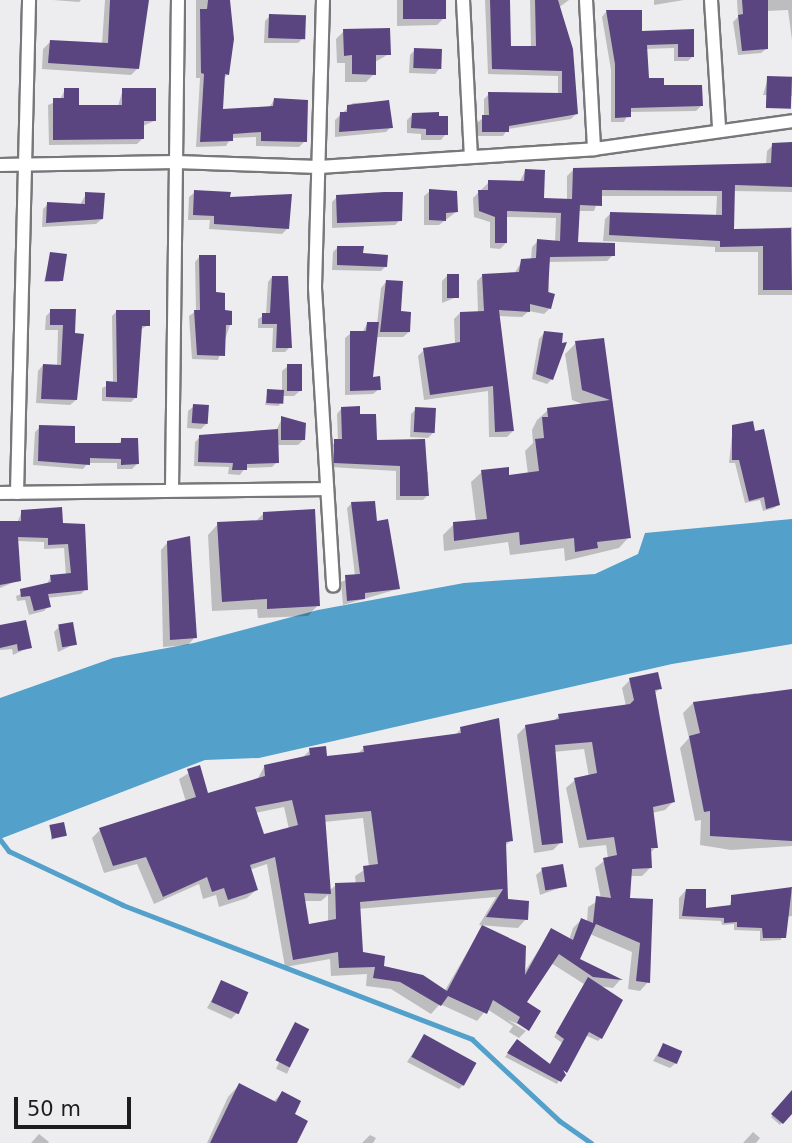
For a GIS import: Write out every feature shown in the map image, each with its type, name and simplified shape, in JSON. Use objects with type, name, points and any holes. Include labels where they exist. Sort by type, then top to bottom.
[{"type":"street","points":[[17,493],[29,163],[29,0]]},
{"type":"street","points":[[172,489],[178,0]]},
{"type":"street","points":[[323,0],[315,288],[324,489],[333,585]]},
{"type":"street","points":[[463,0],[471,157]]},
{"type":"street","points":[[586,0],[594,149]]},
{"type":"street","points":[[711,0],[719,128]]},
{"type":"street","points":[[0,165],[176,162],[319,167],[594,149],[719,128],[792,121]]},
{"type":"street","points":[[0,493],[324,489]]},
{"type":"water","points":[[792,519],[792,644],[672,664],[259,758],[205,760],[0,839],[0,698],[113,658],[194,643],[318,610],[464,583],[595,574],[638,554],[645,533]]},
{"type":"building","points":[[110,0],[149,0],[139,69],[48,63],[50,40],[108,43]]},
{"type":"building","points":[[208,0],[230,0],[234,39],[229,75],[225,74],[223,109],[273,106],[274,98],[308,100],[307,142],[261,141],[261,132],[233,134],[233,141],[200,142],[204,74],[201,73],[200,9],[207,9]]},
{"type":"building","points":[[403,0],[446,0],[446,19],[403,19]]},
{"type":"building","points":[[490,0],[510,0],[511,46],[536,46],[535,0],[558,0],[573,49],[578,114],[509,126],[509,132],[482,132],[482,115],[489,115],[488,92],[562,93],[562,71],[492,69]]},
{"type":"building","points":[[742,0],[768,0],[768,49],[742,51],[738,15],[743,14]]},
{"type":"building","points":[[606,10],[642,10],[642,31],[694,29],[694,57],[678,57],[678,44],[647,45],[649,78],[664,78],[664,85],[702,85],[703,106],[631,108],[631,117],[615,118],[615,64]]},
{"type":"building","points":[[269,14],[306,15],[305,39],[268,38]]},
{"type":"building","points":[[390,28],[391,55],[376,55],[376,75],[352,74],[352,55],[344,56],[343,29]]},
{"type":"building","points":[[414,48],[442,49],[441,69],[413,68]]},
{"type":"building","points":[[767,76],[792,77],[791,109],[766,108]]},
{"type":"building","points":[[64,88],[79,88],[79,105],[122,105],[122,88],[156,88],[156,121],[144,121],[144,139],[53,140],[53,98],[64,98]]},
{"type":"building","points":[[389,100],[393,128],[339,132],[340,112],[347,112],[347,105]]},
{"type":"building","points":[[439,112],[439,116],[448,116],[448,135],[426,135],[426,129],[411,128],[412,113]]},
{"type":"building","points":[[792,142],[792,187],[735,185],[734,229],[791,228],[792,290],[763,290],[763,246],[720,247],[720,241],[609,235],[610,212],[722,215],[722,191],[602,190],[602,206],[580,205],[578,242],[615,243],[615,256],[550,257],[548,292],[555,294],[551,309],[530,304],[530,312],[499,310],[514,431],[495,432],[493,386],[430,395],[423,348],[460,342],[460,312],[484,311],[482,274],[519,272],[521,259],[536,258],[537,239],[560,241],[561,213],[507,211],[507,243],[495,243],[495,217],[479,211],[478,190],[488,190],[488,180],[524,181],[525,169],[545,170],[544,198],[572,199],[573,168],[771,163],[772,143]]},
{"type":"building","points":[[429,189],[457,191],[458,212],[446,213],[446,221],[429,220]]},
{"type":"building","points":[[194,190],[231,192],[230,197],[292,194],[289,229],[214,224],[214,216],[193,215]]},
{"type":"building","points":[[85,192],[105,193],[103,219],[46,223],[47,202],[85,204]]},
{"type":"building","points":[[403,192],[402,221],[337,223],[336,195]]},
{"type":"building","points":[[337,246],[364,246],[363,253],[388,255],[387,267],[337,265]]},
{"type":"building","points":[[50,252],[67,254],[63,281],[45,281]]},
{"type":"building","points":[[199,255],[216,255],[216,292],[225,293],[225,310],[232,311],[232,325],[226,325],[225,356],[197,355],[194,310],[200,310]]},
{"type":"building","points":[[447,274],[459,274],[459,298],[447,298]]},
{"type":"building","points":[[272,276],[288,276],[292,348],[276,348],[277,324],[262,324],[262,313],[270,313]]},
{"type":"building","points":[[386,280],[403,281],[401,311],[411,312],[410,332],[380,332]]},
{"type":"building","points":[[50,309],[76,309],[75,333],[84,334],[77,400],[41,399],[43,364],[61,365],[63,325],[50,325]]},
{"type":"building","points":[[116,310],[150,310],[150,326],[142,326],[137,398],[106,397],[106,381],[117,382]]},
{"type":"building","points":[[367,322],[379,322],[373,377],[380,376],[381,390],[350,391],[350,331],[366,331]]},
{"type":"building","points":[[544,331],[563,333],[562,343],[567,342],[553,380],[536,374]]},
{"type":"building","points":[[604,338],[631,538],[597,542],[598,548],[575,552],[574,538],[520,545],[519,532],[454,541],[453,522],[487,519],[481,470],[509,467],[509,475],[539,471],[535,439],[544,438],[542,417],[548,417],[547,408],[610,400],[582,390],[575,341]]},
{"type":"building","points":[[287,364],[302,364],[302,391],[287,391]]},
{"type":"building","points":[[267,389],[284,390],[283,404],[266,403]]},
{"type":"building","points":[[193,404],[209,405],[208,424],[192,423]]},
{"type":"building","points":[[360,406],[360,414],[376,414],[377,440],[425,439],[429,496],[400,496],[400,466],[334,463],[334,439],[342,439],[341,407]]},
{"type":"building","points":[[415,407],[436,408],[435,433],[414,432]]},
{"type":"building","points":[[281,416],[306,423],[305,440],[281,440]]},
{"type":"building","points":[[753,421],[755,431],[764,429],[780,505],[766,509],[764,497],[749,501],[739,460],[732,460],[732,425]]},
{"type":"building","points":[[39,425],[75,426],[75,443],[121,443],[121,438],[138,438],[139,464],[121,465],[121,459],[90,458],[90,465],[38,461]]},
{"type":"building","points":[[278,429],[279,463],[247,464],[247,470],[232,470],[233,463],[198,462],[199,435]]},
{"type":"building","points":[[375,501],[377,521],[388,519],[400,589],[365,593],[365,599],[347,601],[345,575],[360,574],[351,502]]},
{"type":"building","points":[[62,507],[63,523],[85,524],[88,590],[48,594],[51,607],[34,611],[30,596],[21,597],[20,589],[51,582],[50,575],[71,573],[68,544],[48,545],[48,538],[18,537],[21,581],[0,585],[0,521],[21,521],[21,510]]},
{"type":"building","points":[[315,509],[320,606],[267,609],[267,599],[222,602],[217,522],[263,520],[263,512]]},
{"type":"building","points":[[190,536],[197,638],[170,640],[167,541]]},
{"type":"building","points":[[26,620],[32,648],[18,651],[17,644],[0,648],[0,625]]},
{"type":"building","points":[[73,622],[77,645],[62,647],[58,625]]},
{"type":"building","points":[[658,672],[662,689],[655,690],[675,802],[653,807],[658,848],[651,848],[652,868],[632,869],[630,898],[653,899],[650,983],[636,981],[640,943],[596,924],[580,959],[623,980],[593,977],[559,954],[527,1002],[541,1011],[529,1031],[517,1023],[520,1017],[493,1000],[487,1014],[448,996],[441,1006],[400,982],[373,978],[375,967],[339,968],[338,952],[293,960],[275,857],[250,865],[258,890],[228,900],[224,888],[212,892],[207,877],[163,897],[146,857],[113,866],[99,828],[196,797],[187,769],[200,765],[208,793],[265,776],[264,765],[310,755],[309,748],[326,746],[327,756],[364,752],[363,746],[461,733],[460,727],[499,718],[513,841],[506,842],[508,899],[529,901],[528,920],[486,917],[503,889],[360,902],[363,952],[385,956],[384,966],[423,975],[447,991],[482,925],[526,946],[525,975],[551,928],[573,940],[581,918],[593,923],[596,896],[611,898],[603,858],[617,855],[614,837],[587,840],[574,778],[597,773],[592,742],[555,745],[563,843],[542,845],[525,725],[559,719],[558,714],[630,704],[634,700],[629,678]],"holes":[[[292,800],[298,825],[264,834],[255,807]],[[371,811],[378,864],[363,866],[365,882],[335,883],[336,919],[309,924],[304,893],[331,894],[325,815]]]},
{"type":"building","points":[[792,689],[792,841],[710,836],[710,811],[704,812],[689,736],[700,733],[693,702]]},
{"type":"building","points":[[64,822],[67,836],[52,839],[49,825]]},
{"type":"building","points":[[563,864],[567,887],[545,890],[541,868]]},
{"type":"building","points":[[792,887],[786,938],[763,938],[762,928],[737,927],[737,922],[724,923],[724,918],[682,916],[686,889],[706,889],[706,908],[731,905],[731,895]]},
{"type":"building","points":[[588,977],[623,1000],[602,1039],[589,1032],[567,1073],[563,1070],[566,1075],[561,1082],[507,1053],[517,1039],[550,1064],[564,1039],[556,1033]]},
{"type":"building","points":[[221,980],[248,992],[239,1014],[211,1002]]},
{"type":"building","points":[[295,1022],[309,1029],[290,1068],[275,1060]]},
{"type":"building","points":[[424,1034],[476,1063],[464,1086],[411,1057]]},
{"type":"building","points":[[663,1043],[682,1051],[677,1064],[658,1056]]},
{"type":"building","points":[[239,1083],[276,1102],[282,1091],[301,1101],[295,1114],[308,1121],[297,1143],[210,1143]]},
{"type":"building","points":[[792,1090],[792,1114],[783,1124],[771,1114]]},
{"type":"waterway","points":[[0,839],[9,851],[123,905],[472,1039],[560,1121],[591,1143]]}]
